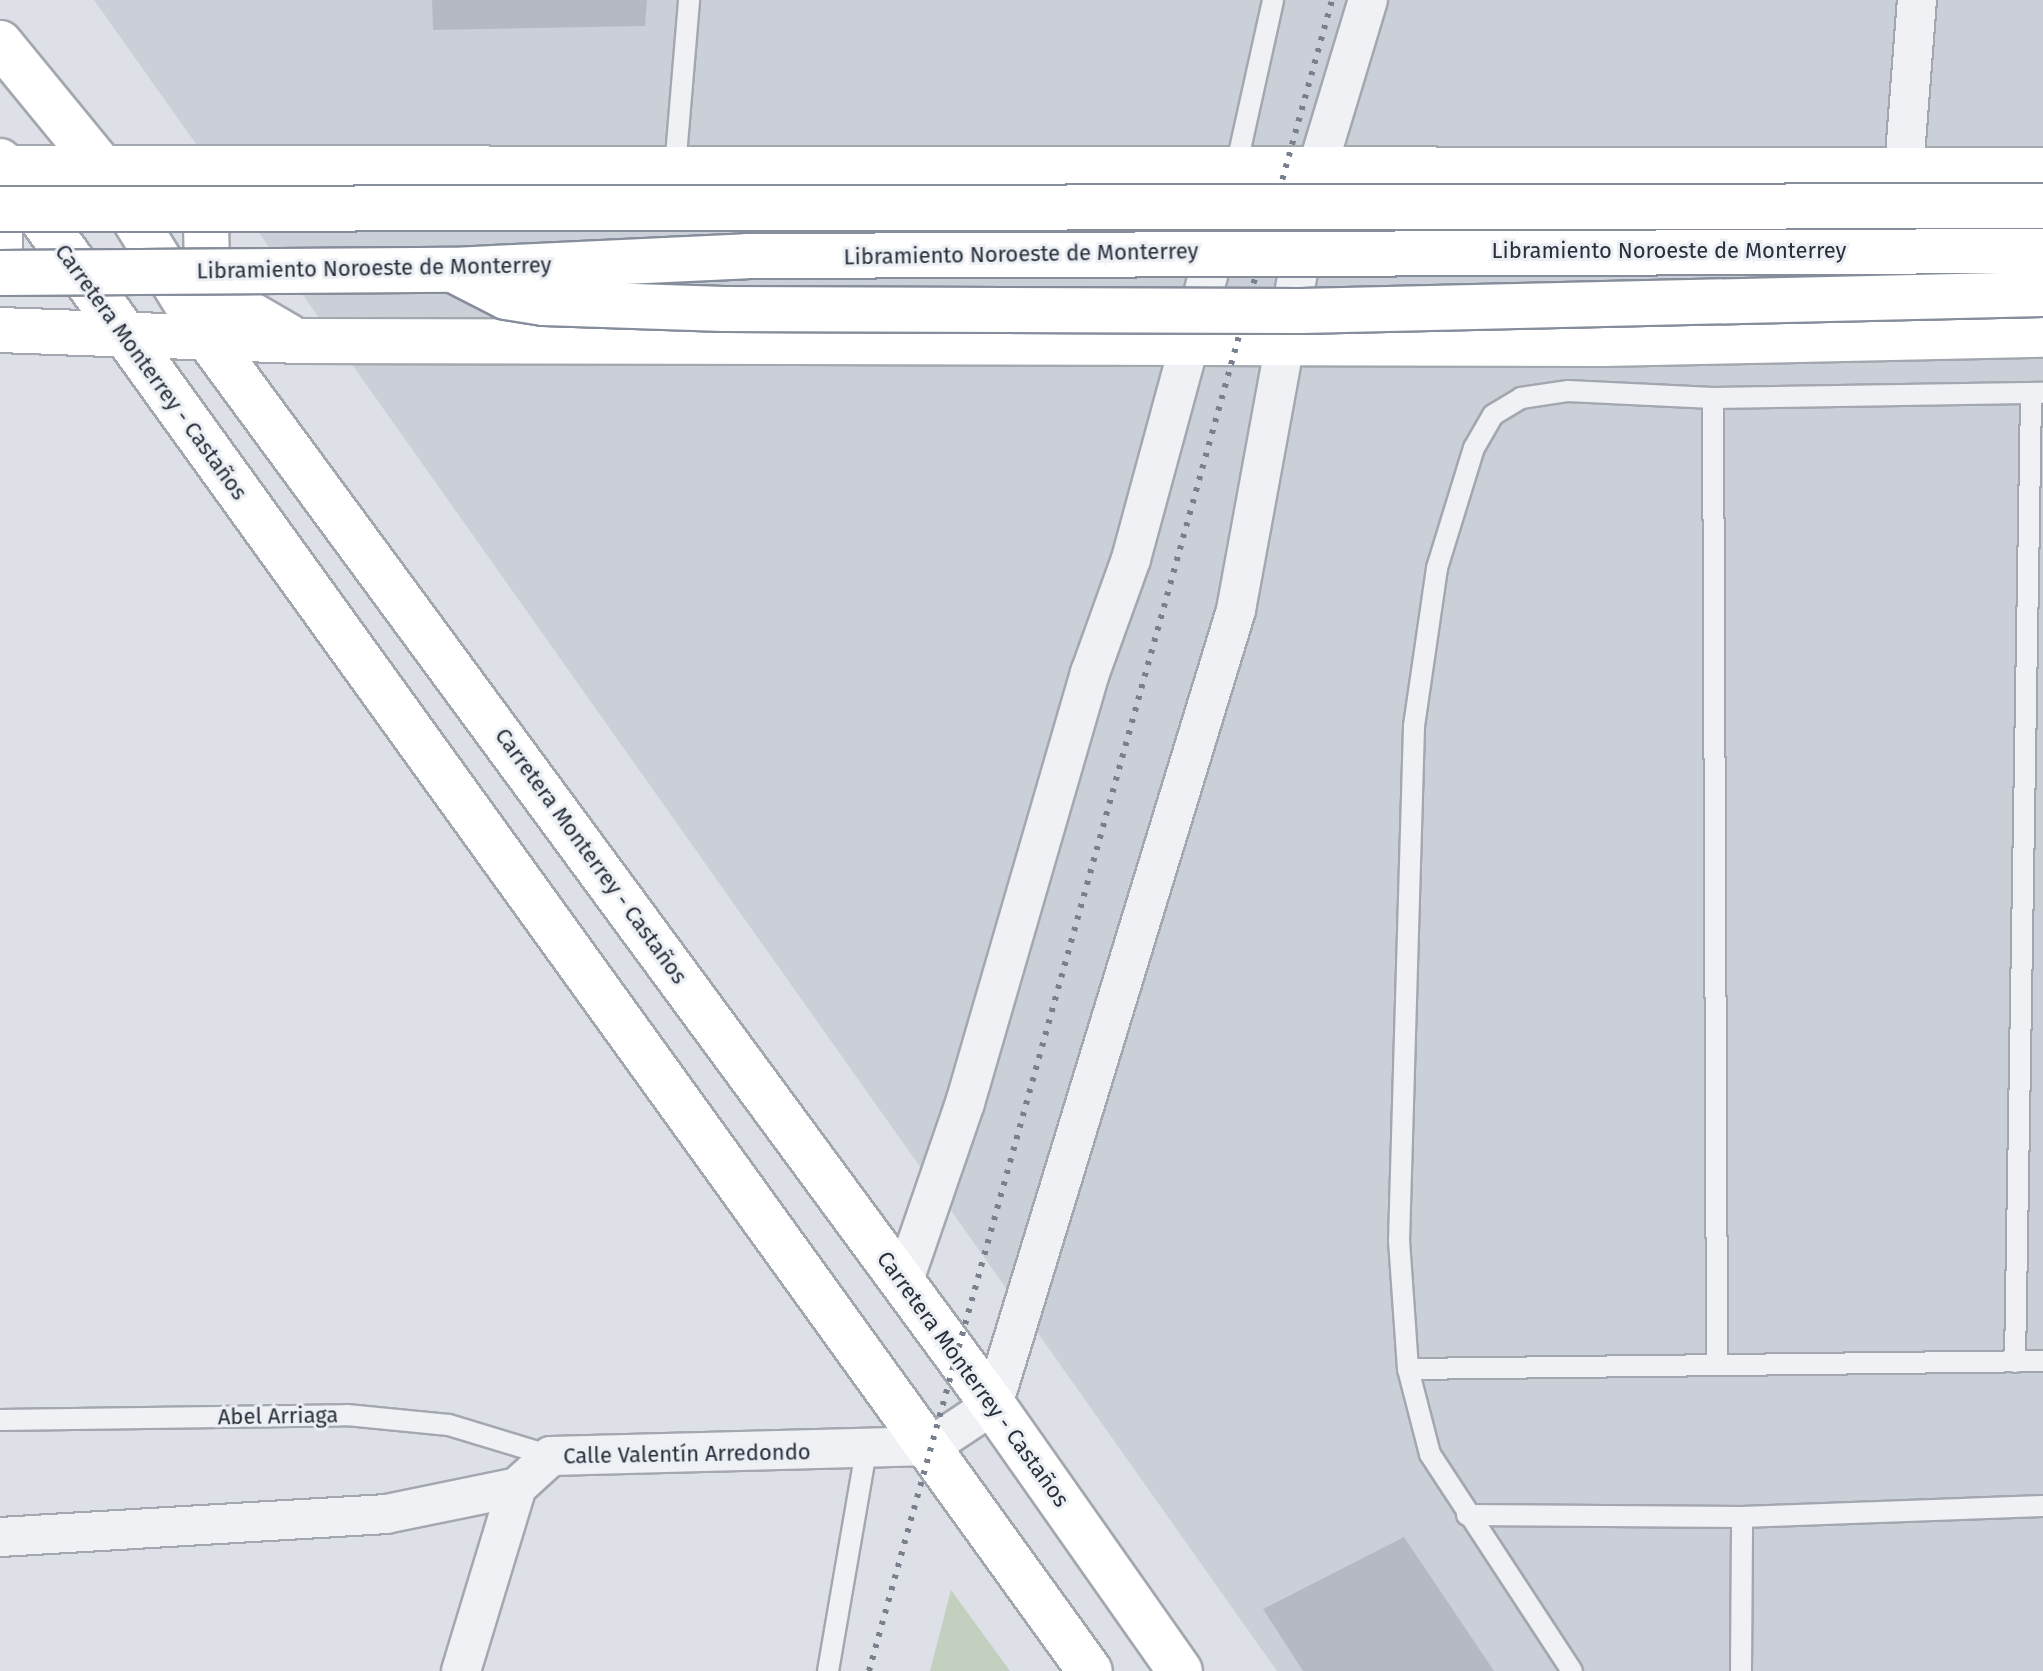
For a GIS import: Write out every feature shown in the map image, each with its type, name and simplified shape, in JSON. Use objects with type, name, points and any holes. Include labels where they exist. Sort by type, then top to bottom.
[{"type":"main road","name":"Carretera Monterrey - Castaños","points":[[0,43],[104,170],[206,336],[993,1405],[1180,1671]]},
{"type":"main road","points":[[1,176],[104,170],[675,168],[1235,172],[2043,170]]},
{"type":"main road","points":[[255,171],[214,208],[203,247],[207,267],[233,304],[260,325],[302,341]]},
{"type":"main road","name":"Carretera Monterrey - Castaños","points":[[1,176],[121,333],[931,1446],[1090,1671]]},
{"type":"main road","name":"Libramiento Noroeste de Monterrey","points":[[1,176],[2043,206]]},
{"type":"main road","points":[[0,230],[0,251]]},
{"type":"main road","name":"Libramiento Noroeste de Monterrey","points":[[0,273],[453,270],[762,256],[2043,251]]},
{"type":"main road","points":[[453,270],[492,292],[544,303],[724,309],[1301,311],[2043,294]]},
{"type":"main road","points":[[0,330],[302,341],[1932,342],[2043,335]]},
{"type":"street","points":[[993,1405],[1236,610],[1289,342],[1316,172],[1368,0]]},
{"type":"street","points":[[1904,168],[1917,0]]},
{"type":"street","points":[[903,1283],[965,1103],[1194,343],[1235,172]]},
{"type":"street","name":"Calle Valentín Arredondo","points":[[517,1487],[551,1456],[931,1446],[993,1405]]},
{"type":"street","points":[[0,1537],[298,1524],[517,1487],[461,1671]]},
{"type":"lane","points":[[675,168],[689,0]]},
{"type":"lane","points":[[1235,172],[1273,0]]},
{"type":"lane","points":[[1572,1671],[1467,1515],[1430,1454],[1408,1369],[1399,1241],[1414,726],[1437,568],[1474,448],[1493,415],[1521,398],[1568,391],[1713,398],[2037,393],[2015,1362]]},
{"type":"lane","points":[[1713,398],[1717,1365]]},
{"type":"lane","points":[[1408,1369],[2043,1361]]},
{"type":"lane","name":"Abel Arriaga","points":[[0,1420],[347,1415],[449,1425],[551,1456]]},
{"type":"lane","points":[[828,1671],[866,1450]]},
{"type":"lane","points":[[1467,1515],[1742,1517],[2043,1506]]},
{"type":"lane","points":[[1741,1671],[1742,1517]]},
{"type":"shaded area","points":[[94,0],[2043,0],[2043,1671],[1277,1671]]},
{"type":"green space","points":[[951,1590],[1010,1671],[930,1671]]},
{"type":"building","points":[[432,0],[647,0],[645,26],[433,30]]},
{"type":"building","points":[[1404,1537],[1494,1671],[1303,1671],[1263,1609]]},
{"type":"railway","points":[[869,1671],[1332,0]]}]
